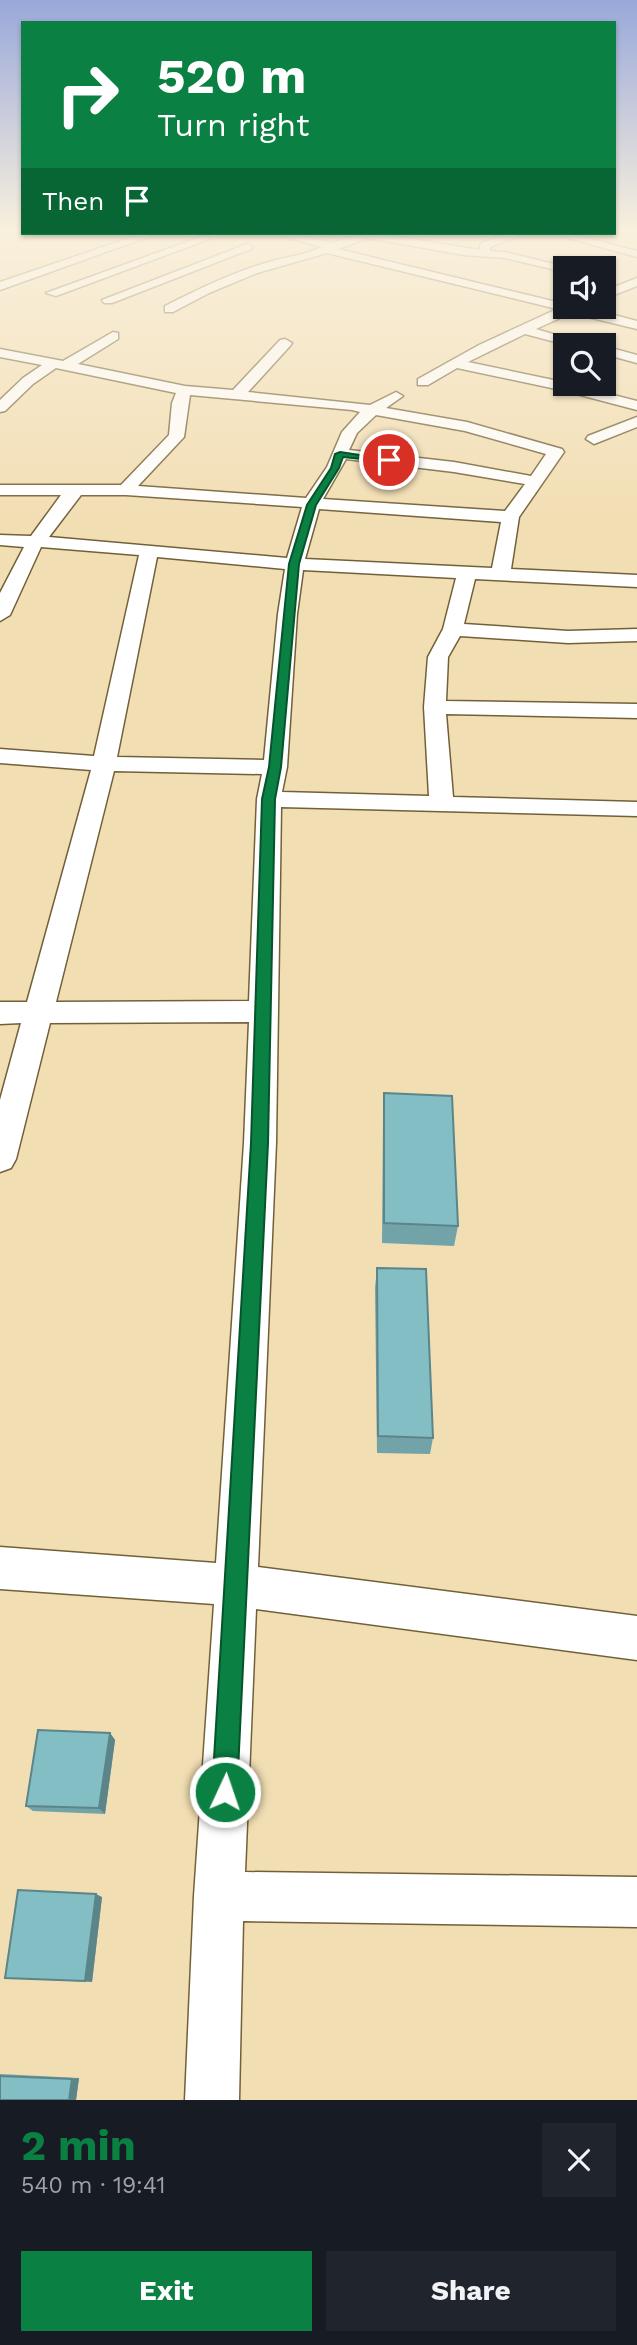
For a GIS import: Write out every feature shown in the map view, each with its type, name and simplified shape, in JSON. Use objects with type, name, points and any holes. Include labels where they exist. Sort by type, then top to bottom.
[{"type":"street","points":[[423,383],[527,327]]},
{"type":"street","points":[[522,329],[553,337]]},
{"type":"street","points":[[0,408],[28,381],[113,336]]},
{"type":"street","points":[[237,395],[285,343]]},
{"type":"street","points":[[0,353],[185,390],[371,410],[467,428],[556,452],[510,517],[501,572]]},
{"type":"street","points":[[616,353],[637,359]]},
{"type":"street","points":[[456,364],[562,386],[637,406]]},
{"type":"street","points":[[126,490],[180,430],[177,408],[185,390]]},
{"type":"street","points":[[212,2100],[219,1896],[260,1143],[269,799],[275,767],[294,564],[312,505],[335,468],[355,424],[371,410],[396,396]]},
{"type":"street","points":[[594,439],[637,422]]},
{"type":"street","points":[[340,454],[454,467],[534,481]]},
{"type":"street","points":[[0,490],[126,490],[510,517]]},
{"type":"street","points":[[0,615],[6,582],[70,495],[77,490]]},
{"type":"street","points":[[0,540],[149,550],[294,564],[501,572],[637,581]]},
{"type":"street","points":[[0,1159],[104,764],[149,550]]},
{"type":"street","points":[[441,803],[435,707],[438,657],[453,629],[467,572]]},
{"type":"street","points":[[453,629],[551,638],[637,635]]},
{"type":"street","points":[[435,707],[637,711]]},
{"type":"street","points":[[0,756],[104,764],[275,767]]},
{"type":"street","points":[[269,799],[637,809]]},
{"type":"street","points":[[0,1013],[263,1011]]},
{"type":"street","points":[[0,1567],[236,1585],[637,1638]]},
{"type":"street","points":[[219,1896],[637,1902]]},
{"type":"building","points":[[384,1093],[452,1096],[458,1226],[384,1223]]},
{"type":"building","points":[[377,1268],[426,1269],[433,1438],[378,1436]]},
{"type":"building","points":[[38,1730],[110,1733],[99,1808],[26,1806]]},
{"type":"building","points":[[18,1890],[96,1894],[85,1981],[5,1978]]},
{"type":"building","points":[[0,2076],[72,2079],[69,2100],[0,2100]]},
{"type":"route","points":[[225,1792],[260,1143],[269,799],[275,767],[294,564],[312,505],[320,488],[335,468],[340,454],[389,460]]}]
